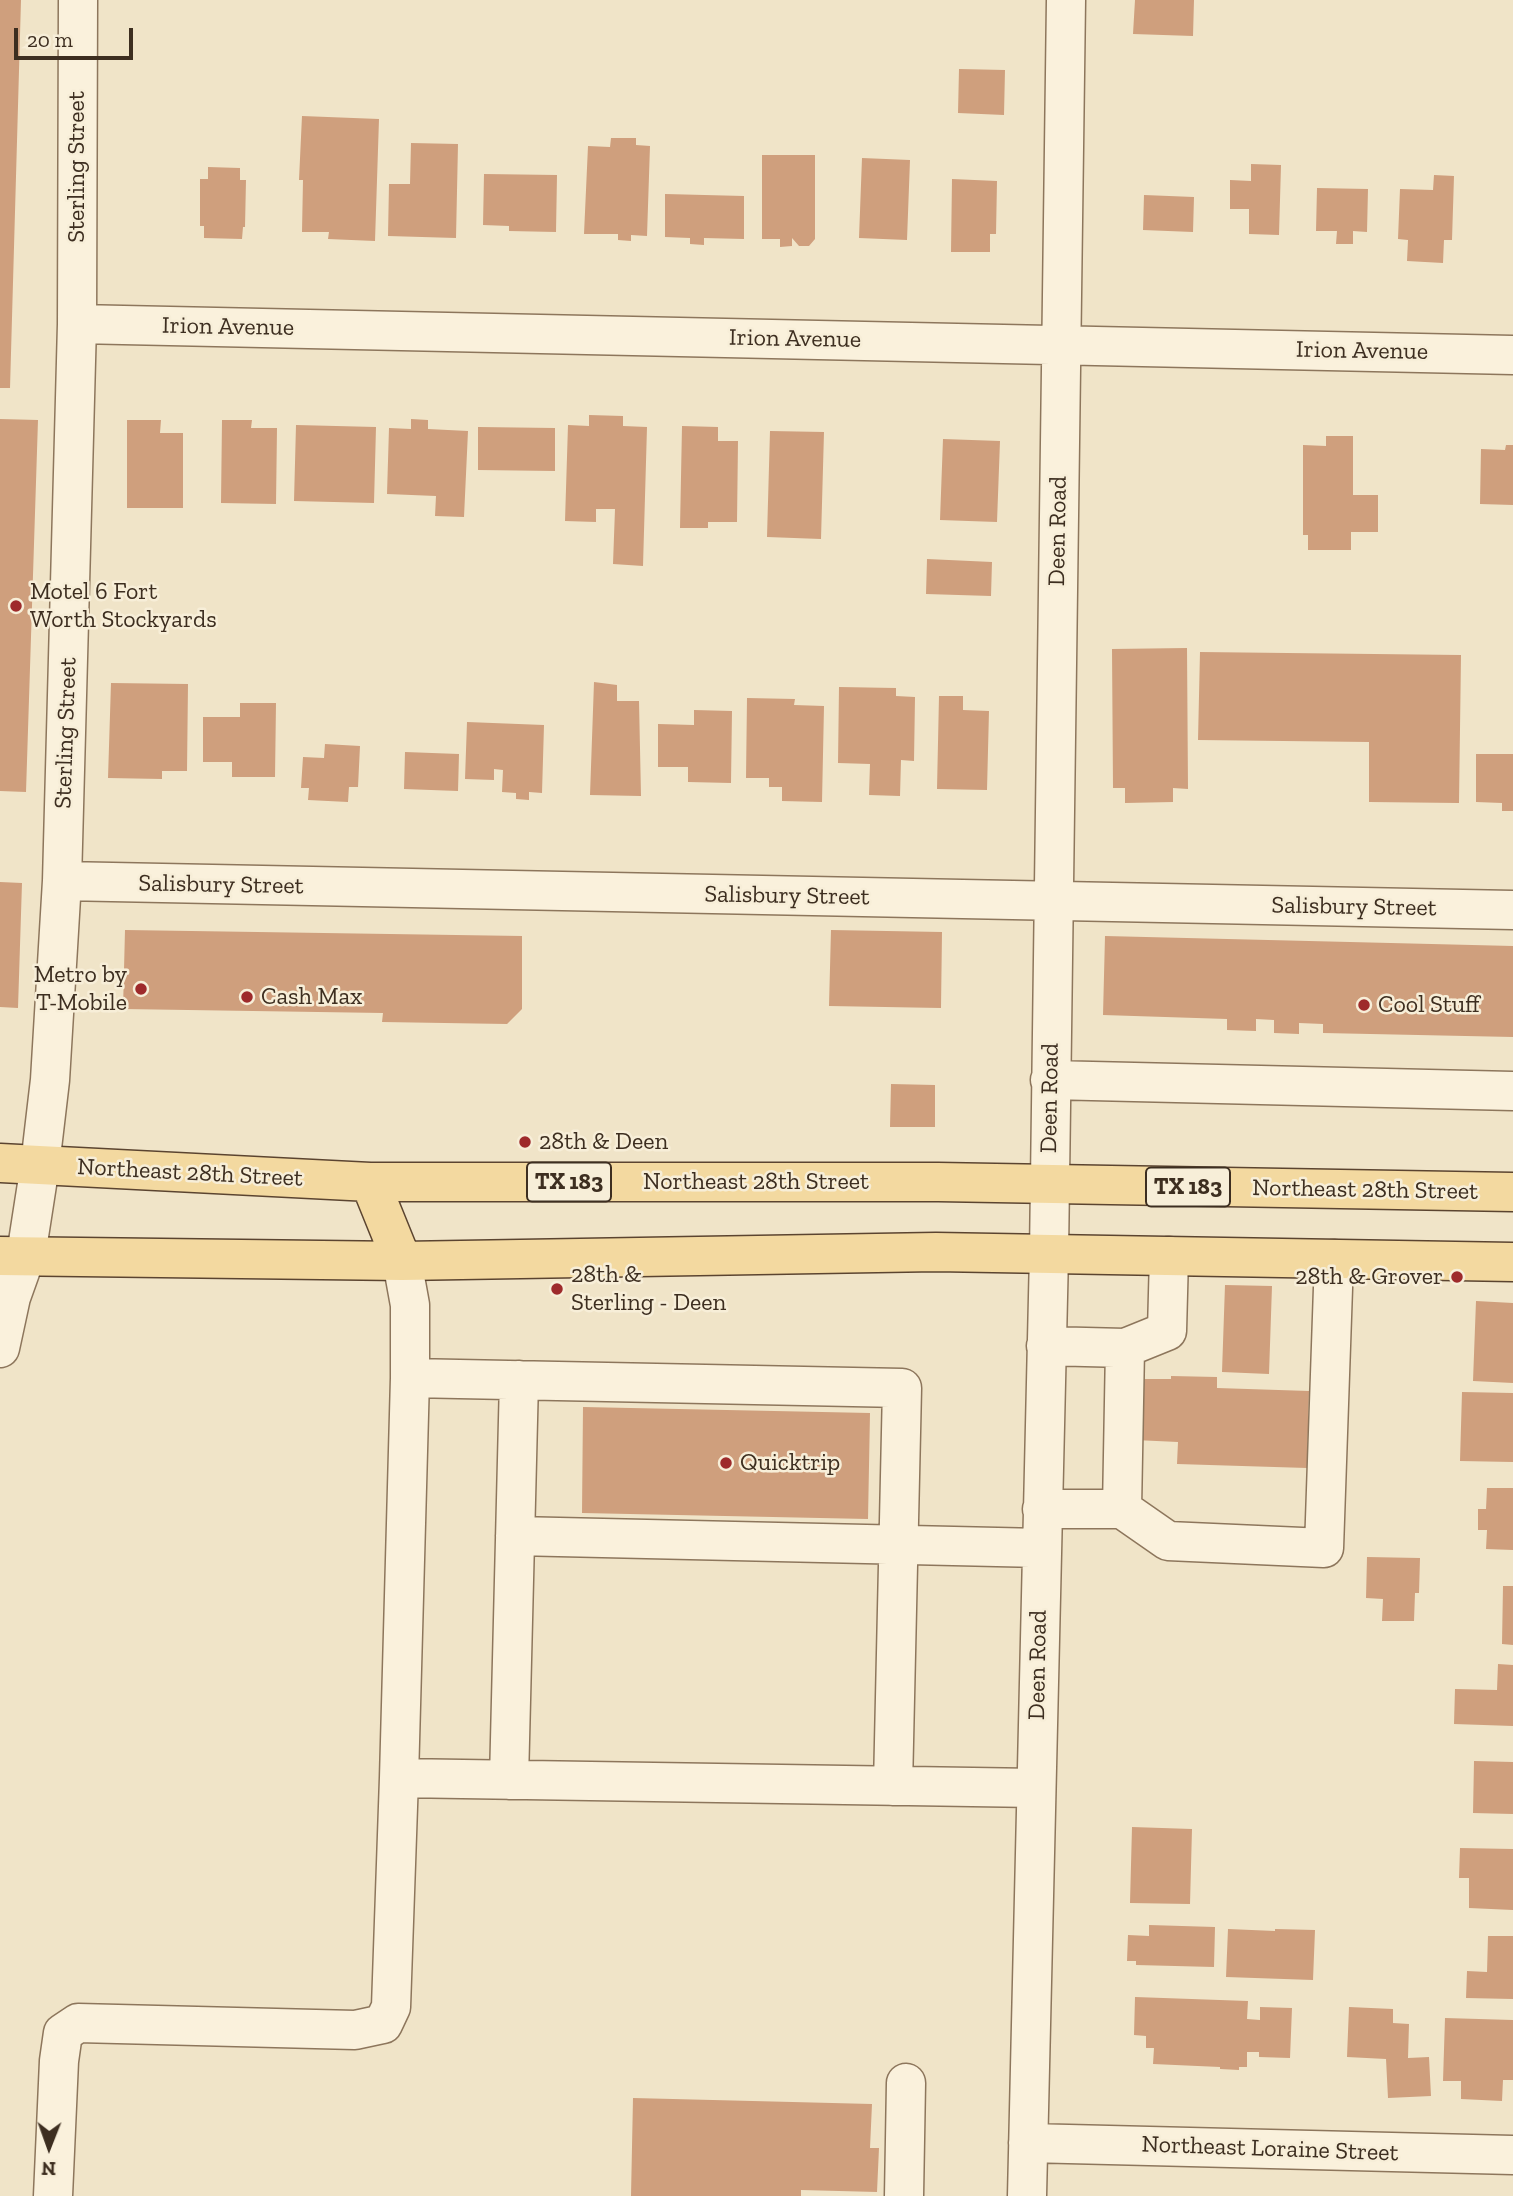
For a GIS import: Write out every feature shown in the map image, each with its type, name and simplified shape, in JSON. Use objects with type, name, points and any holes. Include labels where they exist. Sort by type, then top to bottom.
[{"type":"main road","name":"Northeast 28th Street","points":[[0,1163],[370,1182],[938,1182],[1513,1192]]},
{"type":"main road","points":[[370,1182],[402,1261]]},
{"type":"main road","points":[[13,1255],[402,1261],[936,1252],[1513,1262]]},
{"type":"street","name":"Sterling Street","points":[[0,1348],[11,1297],[13,1255],[40,1165],[50,1080],[62,881],[77,324],[78,0]]},
{"type":"street","name":"Deen Road","points":[[1027,2196],[1049,1254],[1066,0]]},
{"type":"street","name":"Irion Avenue","points":[[77,324],[1513,355]]},
{"type":"street","name":"Salisbury Street","points":[[62,881],[1513,910]]},
{"type":"street","points":[[1050,1080],[1513,1090]]},
{"type":"street","points":[[1046,1346],[1125,1348],[1167,1331],[1169,1256]]},
{"type":"street","points":[[1042,1509],[1122,1509],[1167,1541],[1324,1548],[1334,1259]]},
{"type":"street","points":[[53,2196],[59,2061],[63,2033],[78,2023],[355,2030],[383,2024],[391,2007],[410,1378],[410,1305],[402,1261]]},
{"type":"street","points":[[1122,1509],[1125,1348]]},
{"type":"street","points":[[410,1378],[902,1388],[893,1786]]},
{"type":"street","points":[[509,1780],[519,1380]]},
{"type":"street","points":[[515,1536],[1041,1549]]},
{"type":"street","points":[[399,1778],[1036,1788]]},
{"type":"street","points":[[904,2196],[906,2083]]},
{"type":"street","name":"Northeast Loraine Street","points":[[1028,2143],[1513,2155]]},
{"type":"building","points":[[0,0],[21,0],[10,388],[0,388]]},
{"type":"building","points":[[1135,0],[1194,0],[1193,36],[1133,34]]},
{"type":"building","points":[[959,69],[1005,70],[1004,115],[958,113]]},
{"type":"building","points":[[302,116],[379,119],[375,241],[328,239],[329,232],[302,232],[303,180],[299,180]]},
{"type":"building","points":[[611,138],[636,138],[636,145],[650,146],[647,236],[631,235],[631,241],[618,240],[618,234],[584,234],[588,146],[610,147]]},
{"type":"building","points":[[411,143],[458,144],[456,238],[388,236],[389,184],[410,184]]},
{"type":"building","points":[[762,155],[815,155],[815,239],[809,246],[799,246],[792,238],[792,246],[780,247],[780,239],[762,239]]},
{"type":"building","points":[[862,158],[910,160],[907,240],[859,238]]},
{"type":"building","points":[[1251,164],[1281,165],[1279,235],[1249,234],[1249,209],[1230,209],[1230,180],[1251,181]]},
{"type":"building","points":[[208,167],[240,168],[240,180],[246,180],[245,227],[242,239],[204,238],[204,226],[200,226],[200,179],[208,179]]},
{"type":"building","points":[[484,174],[557,175],[556,232],[509,231],[509,226],[483,225]]},
{"type":"building","points":[[1434,175],[1454,176],[1452,240],[1444,240],[1443,263],[1407,261],[1408,240],[1398,239],[1400,189],[1433,190]]},
{"type":"building","points":[[952,179],[997,181],[996,234],[990,234],[990,252],[951,252]]},
{"type":"building","points":[[1317,188],[1368,189],[1367,232],[1353,231],[1353,244],[1336,244],[1337,231],[1316,231]]},
{"type":"building","points":[[665,194],[744,196],[744,239],[704,238],[704,245],[690,244],[690,238],[665,237]]},
{"type":"building","points":[[1144,195],[1194,197],[1193,232],[1143,230]]},
{"type":"building","points":[[589,415],[623,416],[623,426],[647,427],[643,566],[613,564],[615,509],[596,509],[596,522],[565,521],[568,425],[589,426]]},
{"type":"building","name":"Motel 6 Fort Worth Stockyards","points":[[0,419],[38,420],[26,792],[0,791]]},
{"type":"building","points":[[411,419],[428,420],[428,429],[468,431],[464,517],[435,516],[436,496],[387,494],[389,428],[411,429]]},
{"type":"building","points":[[127,420],[161,420],[160,433],[183,433],[183,508],[127,508]]},
{"type":"building","points":[[222,420],[252,420],[251,428],[277,428],[276,504],[221,503]]},
{"type":"building","points":[[296,425],[376,427],[374,503],[294,501]]},
{"type":"building","points":[[682,426],[718,427],[718,441],[738,441],[737,522],[708,522],[708,528],[680,528]]},
{"type":"building","points":[[478,427],[555,428],[555,471],[478,470]]},
{"type":"building","points":[[770,431],[824,432],[821,539],[767,537]]},
{"type":"building","points":[[1326,436],[1353,436],[1353,495],[1378,495],[1378,532],[1351,532],[1351,550],[1308,550],[1308,535],[1303,535],[1303,445],[1326,446]]},
{"type":"building","points":[[943,439],[1000,441],[997,522],[940,520]]},
{"type":"building","points":[[1506,445],[1513,445],[1513,505],[1480,504],[1481,449],[1505,450]]},
{"type":"building","points":[[927,559],[992,562],[991,596],[926,594]]},
{"type":"building","points":[[1187,648],[1188,789],[1173,788],[1173,802],[1125,803],[1125,788],[1113,788],[1112,649]]},
{"type":"building","points":[[1200,652],[1461,655],[1459,803],[1369,802],[1369,742],[1198,740]]},
{"type":"building","points":[[594,682],[617,685],[617,701],[639,701],[641,796],[590,795]]},
{"type":"building","points":[[111,683],[188,684],[187,771],[162,771],[162,779],[108,778]]},
{"type":"building","points":[[839,687],[896,688],[896,696],[915,697],[914,761],[901,760],[900,796],[869,795],[870,764],[838,763]]},
{"type":"building","points":[[939,696],[963,696],[963,710],[989,711],[987,790],[937,789]]},
{"type":"building","points":[[747,698],[795,699],[794,705],[824,706],[822,802],[782,801],[782,787],[769,787],[769,778],[746,778]]},
{"type":"building","points":[[240,703],[276,703],[275,777],[232,777],[232,762],[203,762],[203,717],[240,717]]},
{"type":"building","points":[[694,710],[732,711],[731,783],[688,782],[688,767],[658,767],[658,724],[694,725]]},
{"type":"building","points":[[467,722],[544,725],[542,793],[529,792],[529,800],[516,799],[516,793],[502,792],[503,770],[494,769],[494,780],[465,779]]},
{"type":"building","points":[[325,744],[360,746],[358,787],[349,787],[348,802],[308,800],[309,788],[301,788],[303,757],[324,758]]},
{"type":"building","points":[[405,752],[459,754],[458,791],[404,789]]},
{"type":"building","points":[[1476,754],[1513,754],[1513,811],[1502,811],[1502,803],[1476,802]]},
{"type":"building","points":[[0,882],[22,883],[18,1008],[0,1007]]},
{"type":"building","points":[[125,930],[522,936],[522,1009],[507,1024],[382,1022],[383,1013],[123,1009]]},
{"type":"building","points":[[831,930],[942,932],[941,1008],[829,1006]]},
{"type":"building","points":[[1105,936],[1513,946],[1513,1037],[1323,1033],[1323,1024],[1299,1023],[1299,1034],[1274,1033],[1274,1020],[1256,1019],[1256,1031],[1227,1030],[1227,1019],[1103,1015]]},
{"type":"building","points":[[891,1084],[935,1085],[935,1127],[890,1127]]},
{"type":"building","points":[[1225,1285],[1272,1286],[1269,1374],[1222,1372]]},
{"type":"building","points":[[1476,1301],[1513,1303],[1513,1383],[1473,1381]]},
{"type":"building","points":[[1171,1376],[1217,1377],[1217,1388],[1309,1391],[1307,1468],[1177,1464],[1178,1442],[1135,1440],[1136,1379],[1171,1379]]},
{"type":"building","points":[[1462,1392],[1513,1393],[1513,1462],[1460,1461]]},
{"type":"building","name":"Quicktrip","points":[[583,1407],[870,1413],[868,1519],[582,1513]]},
{"type":"building","points":[[1487,1488],[1513,1488],[1513,1550],[1486,1549],[1487,1530],[1478,1530],[1478,1509],[1486,1509]]},
{"type":"building","points":[[1367,1557],[1420,1558],[1419,1593],[1415,1593],[1414,1621],[1382,1621],[1383,1599],[1366,1598]]},
{"type":"building","points":[[1503,1586],[1513,1586],[1513,1645],[1502,1644]]},
{"type":"building","points":[[1498,1664],[1513,1665],[1513,1726],[1454,1724],[1455,1689],[1497,1690]]},
{"type":"building","points":[[1474,1761],[1513,1762],[1513,1814],[1473,1813]]},
{"type":"building","points":[[1132,1827],[1192,1829],[1190,1904],[1130,1903]]},
{"type":"building","points":[[1460,1848],[1513,1849],[1513,1910],[1469,1908],[1469,1878],[1459,1878]]},
{"type":"building","points":[[1149,1925],[1215,1927],[1214,1967],[1136,1965],[1136,1961],[1127,1961],[1128,1935],[1149,1936]]},
{"type":"building","points":[[1228,1929],[1315,1930],[1313,1980],[1226,1977]]},
{"type":"building","points":[[1488,1936],[1513,1936],[1513,1999],[1466,1998],[1467,1971],[1487,1972]]},
{"type":"building","points":[[1135,1997],[1248,2001],[1247,2019],[1260,2020],[1260,2007],[1292,2008],[1290,2058],[1259,2057],[1259,2052],[1247,2052],[1247,2067],[1239,2067],[1239,2070],[1153,2064],[1154,2048],[1146,2048],[1146,2036],[1134,2035]]},
{"type":"building","points":[[1349,2007],[1393,2009],[1393,2023],[1409,2024],[1408,2058],[1429,2057],[1431,2096],[1388,2098],[1386,2059],[1347,2057]]},
{"type":"building","points":[[1445,2018],[1513,2020],[1513,2080],[1503,2080],[1502,2101],[1461,2099],[1461,2081],[1443,2081]]},
{"type":"building","points":[[633,2098],[872,2104],[870,2148],[879,2148],[877,2192],[801,2190],[801,2196],[631,2196]]},
{"type":"place","name":"Motel 6 Fort Worth Stockyards","points":[[16,606]]},
{"type":"place","name":"Metro by T-Mobile","points":[[141,989]]},
{"type":"place","name":"Cash Max","points":[[247,997]]},
{"type":"place","name":"Cool Stuff","points":[[1364,1005]]},
{"type":"place","name":"28th & Deen","points":[[525,1142]]},
{"type":"place","name":"28th & Grover","points":[[1457,1277]]},
{"type":"place","name":"28th & Sterling - Deen","points":[[557,1289]]},
{"type":"place","name":"Quicktrip","points":[[726,1463]]}]
